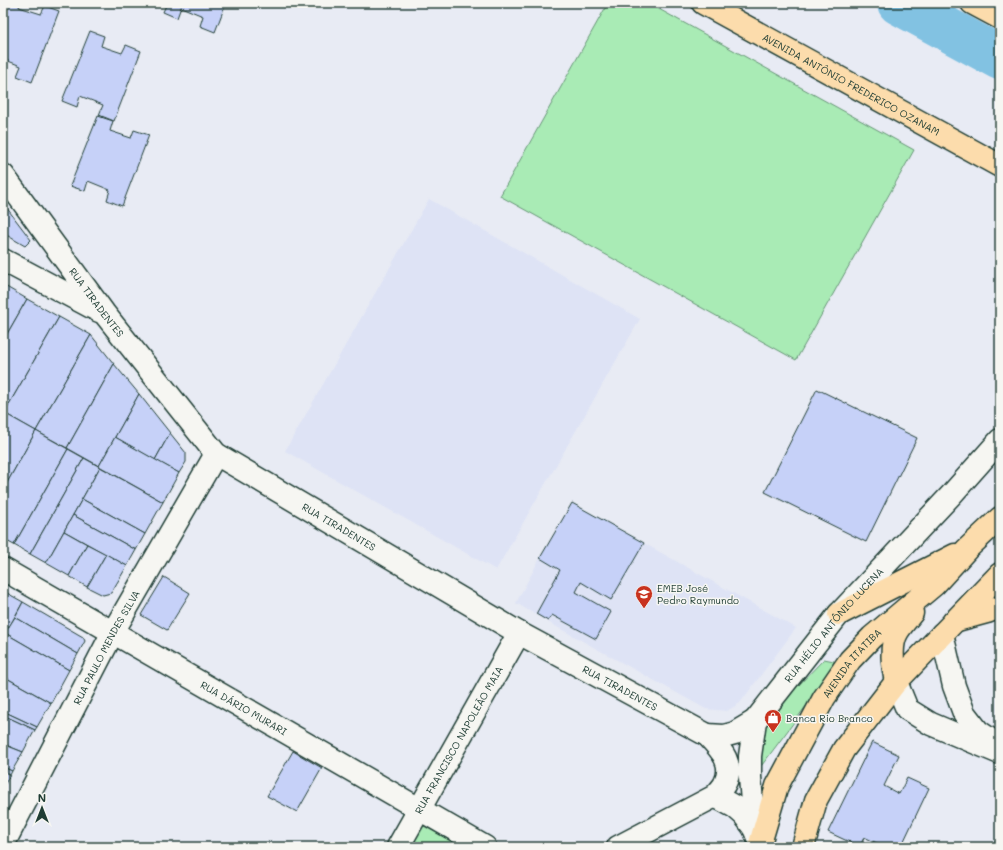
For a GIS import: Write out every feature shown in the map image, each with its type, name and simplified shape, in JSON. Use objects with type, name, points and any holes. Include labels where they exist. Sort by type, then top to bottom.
[{"type":"main road","name":"AVENIDA ANTÔNIO FREDERICO OZANAM","points":[[703,3],[1000,166]]},
{"type":"main road","points":[[972,3],[1000,18]]},
{"type":"main road","name":"AVENIDA ITATIBA","points":[[758,839],[777,786],[824,698],[850,660],[872,637],[934,585],[967,549],[1000,518]]},
{"type":"main road","points":[[839,614],[967,549]]},
{"type":"main road","points":[[803,847],[816,800],[844,749],[896,682],[1000,574]]},
{"type":"main road","points":[[896,682],[892,663],[893,644],[897,632],[934,585]]},
{"type":"main road","points":[[948,627],[1000,607]]},
{"type":"street","name":"RUA TIRADENTES","points":[[3,175],[104,313],[216,454],[519,633],[707,736],[723,753],[727,762],[728,772],[725,784],[715,796]]},
{"type":"street","points":[[3,260],[104,313]]},
{"type":"street","name":"RUA HÉLIO ANTÔNIO LUCENA","points":[[754,721],[839,614],[952,494],[1000,440]]},
{"type":"street","name":"RUA PAULO MENDES SILVA","points":[[3,845],[113,632],[216,454]]},
{"type":"street","name":"RUA DÁRIO MURARI","points":[[3,569],[485,847]]},
{"type":"street","points":[[948,627],[954,686],[964,714],[978,731],[1000,746]]},
{"type":"street","name":"RUA FRANCISCO NAPOLEÃO MAIA","points":[[398,847],[519,633]]},
{"type":"street","points":[[896,682],[906,709],[931,724],[1000,753]]},
{"type":"street","points":[[754,721],[750,756],[750,777],[758,839]]},
{"type":"street","points":[[707,736],[724,736],[735,733],[754,721]]},
{"type":"street","points":[[618,847],[715,796],[735,807],[744,815],[758,839]]},
{"type":"shaded area","points":[[429,199],[640,319],[496,570],[285,451]]},
{"type":"shaded area","name":"EMEB José Pedro Raymundo","points":[[572,503],[796,628],[740,703],[727,711],[706,709],[516,603]]},
{"type":"green space","points":[[608,3],[648,3],[914,150],[796,360],[500,196]]},
{"type":"green space","points":[[824,659],[834,661],[830,674],[759,769],[764,721]]},
{"type":"green space","points":[[420,824],[463,847],[407,847]]},
{"type":"building","points":[[4,3],[20,3],[19,7],[41,14],[45,6],[59,11],[32,82],[17,76],[21,66],[3,59]]},
{"type":"building","points":[[167,3],[226,3],[215,32],[200,26],[203,16],[181,7],[177,18],[163,12]]},
{"type":"building","points":[[90,31],[104,36],[101,46],[122,53],[126,45],[141,51],[114,121],[99,115],[103,105],[80,96],[77,107],[62,101]]},
{"type":"building","points":[[98,116],[113,121],[110,131],[131,138],[134,130],[149,135],[122,206],[107,200],[110,190],[88,181],[85,191],[70,186]]},
{"type":"building","points":[[3,203],[31,240],[25,246],[3,233]]},
{"type":"building","points":[[3,285],[27,299],[3,341]]},
{"type":"building","points":[[27,299],[59,317],[4,413],[3,341]]},
{"type":"building","points":[[59,317],[91,335],[36,431],[4,413]]},
{"type":"building","points":[[91,335],[114,364],[67,448],[36,431]]},
{"type":"building","points":[[114,364],[139,394],[99,466],[67,448]]},
{"type":"building","points":[[817,389],[917,438],[866,542],[765,492]]},
{"type":"building","points":[[139,394],[170,433],[155,460],[115,437]]},
{"type":"building","points":[[4,413],[36,431],[3,490],[3,415]]},
{"type":"building","points":[[36,431],[68,449],[14,545],[3,539],[3,490]]},
{"type":"building","points":[[170,433],[186,453],[186,462],[179,473],[155,460]]},
{"type":"building","points":[[115,437],[179,473],[163,502],[99,466]]},
{"type":"building","points":[[68,449],[84,458],[30,554],[14,545]]},
{"type":"building","points":[[84,458],[100,467],[46,563],[30,554]]},
{"type":"building","points":[[100,467],[163,502],[145,534],[82,499]]},
{"type":"building","points":[[82,499],[145,534],[136,550],[73,515]]},
{"type":"building","points":[[572,503],[644,543],[611,600],[581,582],[576,592],[611,612],[596,639],[552,615],[548,621],[536,614],[560,570],[540,558]]},
{"type":"building","points":[[73,515],[136,550],[127,566],[64,531]]},
{"type":"building","points":[[64,531],[87,544],[69,576],[46,563]]},
{"type":"building","points":[[87,544],[106,554],[87,587],[69,576]]},
{"type":"building","points":[[106,554],[127,566],[111,593],[103,595],[87,587]]},
{"type":"building","points":[[164,577],[190,593],[167,630],[141,615]]},
{"type":"building","points":[[7,593],[23,602],[3,638],[3,600]]},
{"type":"building","points":[[23,602],[83,637],[85,641],[78,654],[15,617]]},
{"type":"building","points":[[15,617],[78,654],[69,670],[5,633]]},
{"type":"building","points":[[5,633],[69,670],[51,703],[3,676],[3,638]]},
{"type":"building","points":[[3,676],[51,703],[37,727],[3,711]]},
{"type":"building","points":[[3,711],[37,727],[35,730],[3,715]]},
{"type":"building","points":[[3,715],[35,730],[23,752],[3,744]]},
{"type":"building","points":[[872,742],[899,755],[884,786],[899,794],[907,778],[929,788],[901,847],[878,847],[879,844],[864,837],[860,847],[828,832]]},
{"type":"building","points":[[3,744],[23,752],[12,771],[3,767]]},
{"type":"building","points":[[293,751],[322,768],[297,812],[267,796]]},
{"type":"building","points":[[3,767],[12,771],[10,775],[3,771]]},
{"type":"building","points":[[3,771],[10,775],[3,787]]},
{"type":"waterway","points":[[899,3],[1000,58]]},
{"type":"place","name":"EMEB José Pedro Raymundo","points":[[644,609]]},
{"type":"place","name":"Banca Rio Branco","points":[[773,733]]}]
